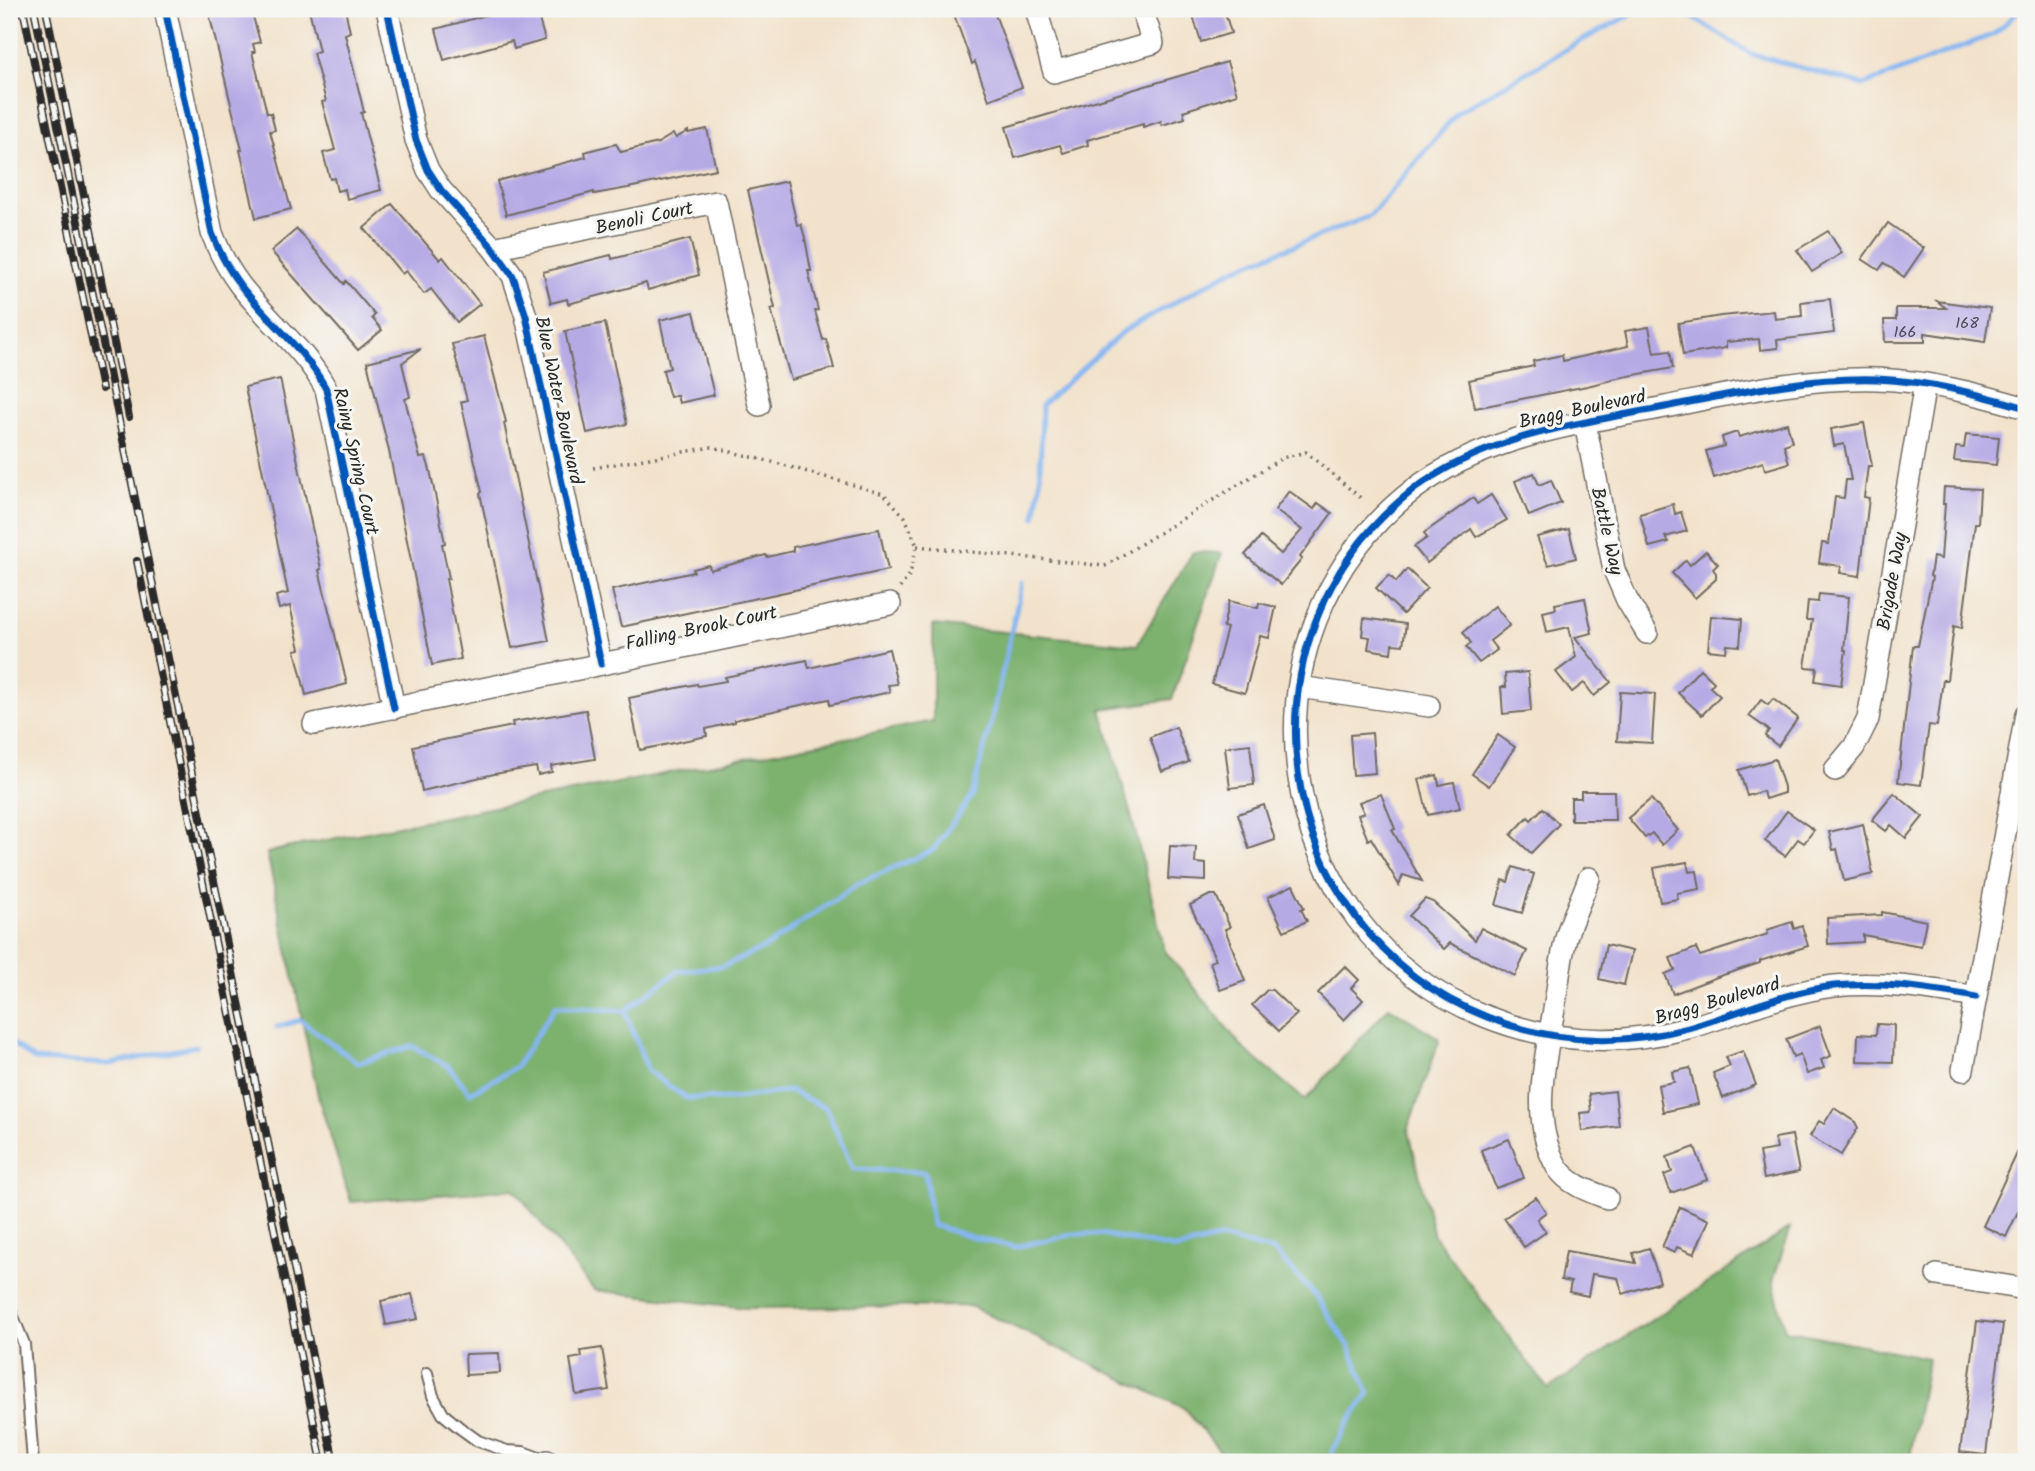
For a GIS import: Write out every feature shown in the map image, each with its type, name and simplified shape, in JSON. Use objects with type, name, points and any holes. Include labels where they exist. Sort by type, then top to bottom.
[{"type":"street","name":"Rainy Spring Court","points":[[165,9],[212,233],[220,253],[241,286],[317,371],[326,389],[394,708]]},
{"type":"street","name":"Blue Water Boulevard","points":[[387,9],[410,119],[428,170],[441,190],[493,248],[513,276],[526,316],[601,664]]},
{"type":"street","points":[[1036,9],[1054,72],[1153,43],[1142,9]]},
{"type":"street","name":"Benoli Court","points":[[493,248],[716,202],[759,405]]},
{"type":"street","name":"Bragg Boulevard","points":[[1976,997],[1916,986],[1833,986],[1794,994],[1689,1027],[1646,1037],[1605,1040],[1550,1035],[1488,1018],[1440,994],[1397,962],[1355,916],[1337,889],[1311,831],[1301,793],[1295,728],[1304,657],[1327,595],[1341,571],[1382,517],[1440,471],[1477,452],[1517,438],[1585,423],[1815,380],[1883,380],[1925,384],[2026,408]]},
{"type":"street","name":"Brigade Way","points":[[1835,769],[1854,747],[1868,719],[1925,384]]},
{"type":"street","name":"Battle Way","points":[[1585,423],[1614,569],[1627,600],[1647,633]]},
{"type":"street","name":"Falling Brook Court","points":[[314,724],[601,664],[894,598]]},
{"type":"street","points":[[1299,687],[1429,706]]},
{"type":"street","points":[[1963,1070],[2026,714]]},
{"type":"street","points":[[1590,878],[1568,930],[1542,1081],[1542,1113],[1547,1143],[1558,1168],[1569,1180],[1583,1189],[1606,1198]]},
{"type":"street","points":[[1937,1275],[2026,1289]]},
{"type":"lane","points":[[9,1307],[24,1343],[33,1462]]},
{"type":"lane","points":[[427,1373],[433,1396],[443,1414],[469,1435],[506,1451],[523,1452],[548,1462]]},
{"type":"path","points":[[593,468],[712,447],[884,494],[905,517],[916,546],[910,574],[894,598]]},
{"type":"path","points":[[916,546],[1105,566],[1282,458],[1306,452],[1363,500]]},
{"type":"green space","points":[[1193,552],[1222,553],[1172,699],[1101,709],[1165,951],[1243,1048],[1305,1100],[1389,1007],[1440,1039],[1408,1128],[1434,1236],[1548,1389],[1790,1228],[1773,1281],[1785,1330],[1928,1358],[1909,1462],[1229,1462],[1184,1408],[970,1306],[746,1308],[594,1290],[514,1189],[351,1202],[319,1100],[267,853],[933,721],[933,625],[1137,645]]},
{"type":"building","points":[[208,9],[251,9],[260,42],[253,44],[255,52],[252,52],[267,113],[271,113],[275,130],[270,131],[291,209],[256,218]]},
{"type":"building","points":[[309,9],[345,9],[350,32],[345,34],[364,112],[361,113],[381,190],[347,199],[345,189],[337,191],[334,178],[330,179],[323,153],[335,150],[322,102],[326,101],[313,53],[319,51]]},
{"type":"building","points":[[508,9],[536,9],[545,40],[514,49],[512,41],[444,60],[436,29]]},
{"type":"building","points":[[952,9],[993,9],[1022,87],[989,100],[975,62],[972,64]]},
{"type":"building","points":[[1191,9],[1224,9],[1231,33],[1201,42]]},
{"type":"building","points":[[1227,62],[1237,94],[1183,111],[1185,118],[1162,125],[1161,121],[1143,127],[1143,124],[1087,140],[1088,145],[1063,153],[1060,145],[1015,158],[1006,127]]},
{"type":"building","points":[[707,129],[716,169],[628,188],[594,192],[506,215],[497,181],[586,157],[585,152],[595,149],[616,144],[621,152],[658,143],[673,134],[676,138],[688,131]]},
{"type":"building","points":[[787,181],[797,225],[801,224],[805,238],[811,271],[808,271],[818,310],[815,311],[834,368],[791,380],[771,309],[775,308],[748,190]]},
{"type":"building","points":[[392,204],[440,260],[443,257],[480,304],[457,322],[431,289],[424,294],[406,271],[402,274],[364,228]]},
{"type":"building","points":[[1888,223],[1924,248],[1904,277],[1884,263],[1879,270],[1862,259]]},
{"type":"building","points":[[297,229],[344,284],[346,281],[375,315],[372,318],[382,330],[358,350],[271,251]]},
{"type":"building","points":[[1828,231],[1842,253],[1812,272],[1797,250]]},
{"type":"building","points":[[690,239],[699,275],[648,290],[646,283],[568,304],[567,299],[551,303],[543,272],[611,255],[612,259]]},
{"type":"building","points":[[1830,299],[1834,333],[1777,340],[1778,348],[1760,350],[1759,339],[1726,342],[1726,348],[1683,355],[1678,323],[1774,311],[1775,319],[1802,316],[1801,302]]},
{"type":"building","points":[[1937,301],[1990,308],[1985,342],[1925,333],[1925,342],[1885,342],[1884,320],[1896,320],[1896,308],[1946,308]]},
{"type":"building","points":[[694,312],[714,395],[679,403],[677,395],[670,397],[663,370],[670,368],[660,320]]},
{"type":"building","points":[[605,323],[627,424],[587,433],[565,331]]},
{"type":"building","points":[[1649,327],[1654,353],[1670,351],[1673,368],[1475,408],[1469,380],[1534,366],[1533,361],[1562,355],[1563,361],[1628,346],[1625,331]]},
{"type":"building","points":[[484,336],[506,422],[504,423],[549,641],[512,648],[480,493],[482,492],[461,402],[467,400],[452,344]]},
{"type":"building","points":[[421,349],[402,363],[410,397],[405,399],[420,458],[426,457],[430,470],[445,543],[442,544],[449,578],[446,579],[461,659],[432,665],[389,451],[367,362]]},
{"type":"building","points":[[280,379],[321,569],[319,570],[347,684],[306,695],[295,650],[300,649],[290,606],[279,609],[276,596],[288,593],[245,387]]},
{"type":"building","points":[[1787,423],[1792,442],[1784,445],[1789,463],[1765,470],[1763,462],[1714,478],[1706,451],[1724,446],[1722,437],[1737,432],[1739,437]]},
{"type":"building","points":[[1864,423],[1872,466],[1868,466],[1864,497],[1869,498],[1860,576],[1840,573],[1841,566],[1819,563],[1822,543],[1829,544],[1835,497],[1844,498],[1846,480],[1851,480],[1844,444],[1834,446],[1831,429]]},
{"type":"building","points":[[1966,434],[1999,437],[1996,465],[1954,461],[1956,447],[1964,448]]},
{"type":"building","points":[[1534,473],[1539,485],[1551,480],[1561,503],[1529,516],[1515,481]]},
{"type":"building","points":[[1944,487],[1980,489],[1978,523],[1975,523],[1962,628],[1954,626],[1947,680],[1943,680],[1937,726],[1929,725],[1921,785],[1898,782],[1913,646],[1918,646],[1932,577],[1933,557],[1941,559]]},
{"type":"building","points":[[1289,491],[1314,509],[1318,503],[1332,513],[1300,557],[1302,559],[1281,585],[1245,555],[1261,537],[1281,554],[1302,530],[1275,510]]},
{"type":"building","points":[[1491,495],[1507,520],[1476,537],[1471,529],[1427,563],[1414,547],[1427,538],[1424,533],[1473,498],[1477,504]]},
{"type":"building","points":[[1673,504],[1675,514],[1681,512],[1687,531],[1665,537],[1669,542],[1649,547],[1640,514]]},
{"type":"building","points":[[879,529],[888,570],[621,627],[612,590],[694,572],[693,569],[709,565],[710,570],[766,555],[767,557],[793,551],[793,547]]},
{"type":"building","points":[[1569,529],[1576,558],[1548,565],[1537,537]]},
{"type":"building","points":[[1706,551],[1718,564],[1713,569],[1716,579],[1695,598],[1672,573],[1686,560],[1690,565]]},
{"type":"building","points":[[1407,569],[1427,588],[1403,614],[1376,588],[1389,575],[1396,582]]},
{"type":"building","points":[[1819,594],[1849,597],[1841,685],[1815,681],[1817,668],[1805,667],[1812,620],[1806,620],[1808,601],[1818,602]]},
{"type":"building","points":[[1585,598],[1592,633],[1575,637],[1611,682],[1594,696],[1584,683],[1572,692],[1556,672],[1576,657],[1569,627],[1547,632],[1543,612],[1556,609],[1555,604]]},
{"type":"building","points":[[1229,601],[1258,608],[1259,603],[1276,607],[1269,638],[1260,636],[1245,693],[1212,684],[1227,628],[1223,627]]},
{"type":"building","points":[[1495,606],[1510,625],[1490,641],[1497,650],[1479,663],[1466,647],[1471,643],[1463,632]]},
{"type":"building","points":[[1711,616],[1742,619],[1740,646],[1727,645],[1726,652],[1708,650]]},
{"type":"building","points":[[1364,618],[1406,624],[1403,645],[1392,644],[1391,653],[1368,649],[1370,637],[1362,636]]},
{"type":"building","points":[[889,649],[897,684],[888,685],[890,692],[830,705],[829,699],[782,709],[706,729],[707,736],[640,750],[629,698],[726,681],[725,677],[807,660],[809,668]]},
{"type":"building","points":[[1700,669],[1714,682],[1710,687],[1720,696],[1702,715],[1678,693]]},
{"type":"building","points":[[1528,672],[1531,711],[1503,714],[1501,687],[1506,687],[1505,674]]},
{"type":"building","points":[[1620,692],[1655,694],[1652,743],[1617,741]]},
{"type":"building","points":[[1773,699],[1798,718],[1778,746],[1765,736],[1769,730],[1749,716],[1761,700],[1768,705]]},
{"type":"building","points":[[586,710],[595,759],[551,766],[552,772],[538,775],[536,767],[422,791],[413,746],[513,726],[512,722]]},
{"type":"building","points":[[1176,727],[1189,762],[1162,772],[1150,737]]},
{"type":"building","points":[[1372,733],[1375,773],[1353,775],[1350,735]]},
{"type":"building","points":[[1498,735],[1515,747],[1489,786],[1472,774]]},
{"type":"building","points":[[1250,744],[1254,785],[1230,788],[1225,747]]},
{"type":"building","points":[[1775,759],[1784,793],[1765,799],[1763,791],[1747,796],[1739,770]]},
{"type":"building","points":[[1437,775],[1439,785],[1454,782],[1460,808],[1428,815],[1419,779]]},
{"type":"building","points":[[1581,791],[1614,791],[1615,820],[1571,820],[1571,798],[1581,798]]},
{"type":"building","points":[[1894,793],[1923,817],[1906,838],[1891,825],[1886,831],[1872,820]]},
{"type":"building","points":[[1381,794],[1395,829],[1392,830],[1422,881],[1403,875],[1399,885],[1371,838],[1368,840],[1358,815],[1364,813],[1359,802]]},
{"type":"building","points":[[1651,799],[1678,830],[1662,845],[1652,833],[1645,838],[1628,818]]},
{"type":"building","points":[[1264,805],[1275,840],[1249,849],[1238,814]]},
{"type":"building","points":[[1543,808],[1559,824],[1531,853],[1511,835],[1528,817],[1531,820]]},
{"type":"building","points":[[1787,811],[1814,830],[1804,843],[1798,839],[1785,856],[1765,841]]},
{"type":"building","points":[[1863,824],[1873,874],[1844,881],[1837,849],[1833,850],[1829,832]]},
{"type":"building","points":[[1170,846],[1196,847],[1195,863],[1206,864],[1206,881],[1168,879]]},
{"type":"building","points":[[1687,862],[1689,872],[1697,871],[1700,889],[1677,893],[1678,899],[1660,902],[1654,868]]},
{"type":"building","points":[[1513,867],[1534,874],[1522,913],[1496,905],[1503,880],[1508,882]]},
{"type":"building","points":[[1293,885],[1307,921],[1284,931],[1268,897]]},
{"type":"building","points":[[1210,895],[1216,895],[1230,927],[1225,929],[1245,981],[1220,990],[1210,962],[1216,960],[1190,905]]},
{"type":"building","points":[[1425,899],[1433,902],[1475,940],[1481,928],[1527,951],[1515,976],[1450,943],[1444,949],[1409,916]]},
{"type":"building","points":[[1882,912],[1926,921],[1921,946],[1863,935],[1863,942],[1828,944],[1827,918],[1882,915]]},
{"type":"building","points":[[1792,922],[1794,929],[1802,926],[1808,946],[1673,994],[1665,974],[1675,970],[1670,958],[1696,948],[1700,956],[1768,934],[1767,930]]},
{"type":"building","points":[[1606,945],[1632,951],[1624,985],[1599,979]]},
{"type":"building","points":[[1345,966],[1359,980],[1351,988],[1363,1000],[1344,1020],[1318,993]]},
{"type":"building","points":[[1267,990],[1272,990],[1297,1014],[1279,1031],[1252,1005]]},
{"type":"building","points":[[1877,1024],[1894,1025],[1893,1062],[1857,1061],[1858,1034],[1876,1035]]},
{"type":"building","points":[[1820,1026],[1831,1056],[1821,1060],[1824,1068],[1807,1074],[1800,1054],[1793,1057],[1786,1039]]},
{"type":"building","points":[[1743,1051],[1756,1085],[1723,1098],[1713,1073],[1730,1066],[1726,1057]]},
{"type":"building","points":[[1690,1068],[1698,1104],[1663,1112],[1658,1085],[1674,1082],[1672,1072]]},
{"type":"building","points":[[1615,1091],[1619,1126],[1582,1131],[1580,1113],[1591,1112],[1589,1094]]},
{"type":"building","points":[[1834,1108],[1855,1122],[1858,1128],[1841,1155],[1810,1136],[1819,1121],[1824,1124]]},
{"type":"building","points":[[2026,1134],[2026,1195],[2006,1237],[1983,1226]]},
{"type":"building","points":[[1792,1135],[1799,1172],[1764,1179],[1759,1152],[1777,1149],[1775,1138]]},
{"type":"building","points":[[1509,1139],[1524,1178],[1496,1188],[1481,1150]]},
{"type":"building","points":[[1695,1147],[1707,1180],[1671,1193],[1664,1175],[1672,1172],[1667,1157]]},
{"type":"building","points":[[1536,1197],[1546,1212],[1537,1219],[1546,1232],[1524,1247],[1504,1218]]},
{"type":"building","points":[[1680,1207],[1709,1220],[1694,1254],[1677,1247],[1674,1253],[1662,1247]]},
{"type":"building","points":[[1649,1248],[1660,1282],[1623,1294],[1618,1278],[1592,1274],[1588,1296],[1569,1292],[1571,1282],[1561,1280],[1566,1251],[1636,1263],[1633,1253]]},
{"type":"building","points":[[412,1294],[418,1319],[386,1325],[381,1301]]},
{"type":"building","points":[[1977,1321],[2003,1324],[1986,1455],[1960,1452]]},
{"type":"building","points":[[602,1348],[609,1390],[576,1395],[570,1359],[582,1357],[581,1351]]},
{"type":"building","points":[[499,1353],[500,1373],[466,1375],[465,1354]]},
{"type":"waterway","points":[[1035,517],[1040,486],[1042,405],[1124,331],[1234,269],[1370,216],[1458,112],[1641,9]]},
{"type":"waterway","points":[[1679,9],[1751,54],[1864,85],[1994,34],[2021,9]]},
{"type":"waterway","points":[[277,1027],[300,1020],[358,1063],[412,1046],[448,1066],[470,1093],[516,1067],[555,1006],[625,1011],[678,971],[724,966],[766,947],[857,884],[933,850],[972,796],[1022,583]]},
{"type":"waterway","points":[[625,1011],[648,1071],[686,1098],[728,1099],[790,1091],[826,1108],[853,1169],[925,1172],[932,1225],[1015,1247],[1074,1234],[1100,1234],[1177,1249],[1220,1238],[1274,1251],[1315,1295],[1349,1346],[1369,1393],[1332,1451],[1335,1462]]},
{"type":"waterway","points":[[9,1041],[34,1060],[111,1064],[196,1046]]},
{"type":"railway","points":[[23,9],[102,389]]},
{"type":"railway","points":[[34,9],[334,1462]]},
{"type":"railway","points":[[46,9],[129,417]]},
{"type":"railway","points":[[137,561],[322,1462]]},
{"type":"cycle path","points":[[165,9],[212,233],[240,285],[308,361],[326,389],[394,708]]},
{"type":"cycle path","points":[[387,9],[416,140],[428,170],[441,190],[493,248],[513,276],[526,316],[601,664]]},
{"type":"cycle path","points":[[1976,997],[1888,985],[1834,986],[1779,998],[1688,1028],[1637,1038],[1561,1037],[1512,1026],[1487,1017],[1413,976],[1357,919],[1319,850],[1298,775],[1297,697],[1316,621],[1354,550],[1413,490],[1441,471],[1471,456],[1502,444],[1566,426],[1797,383],[1850,379],[1915,382],[2026,408]]}]
